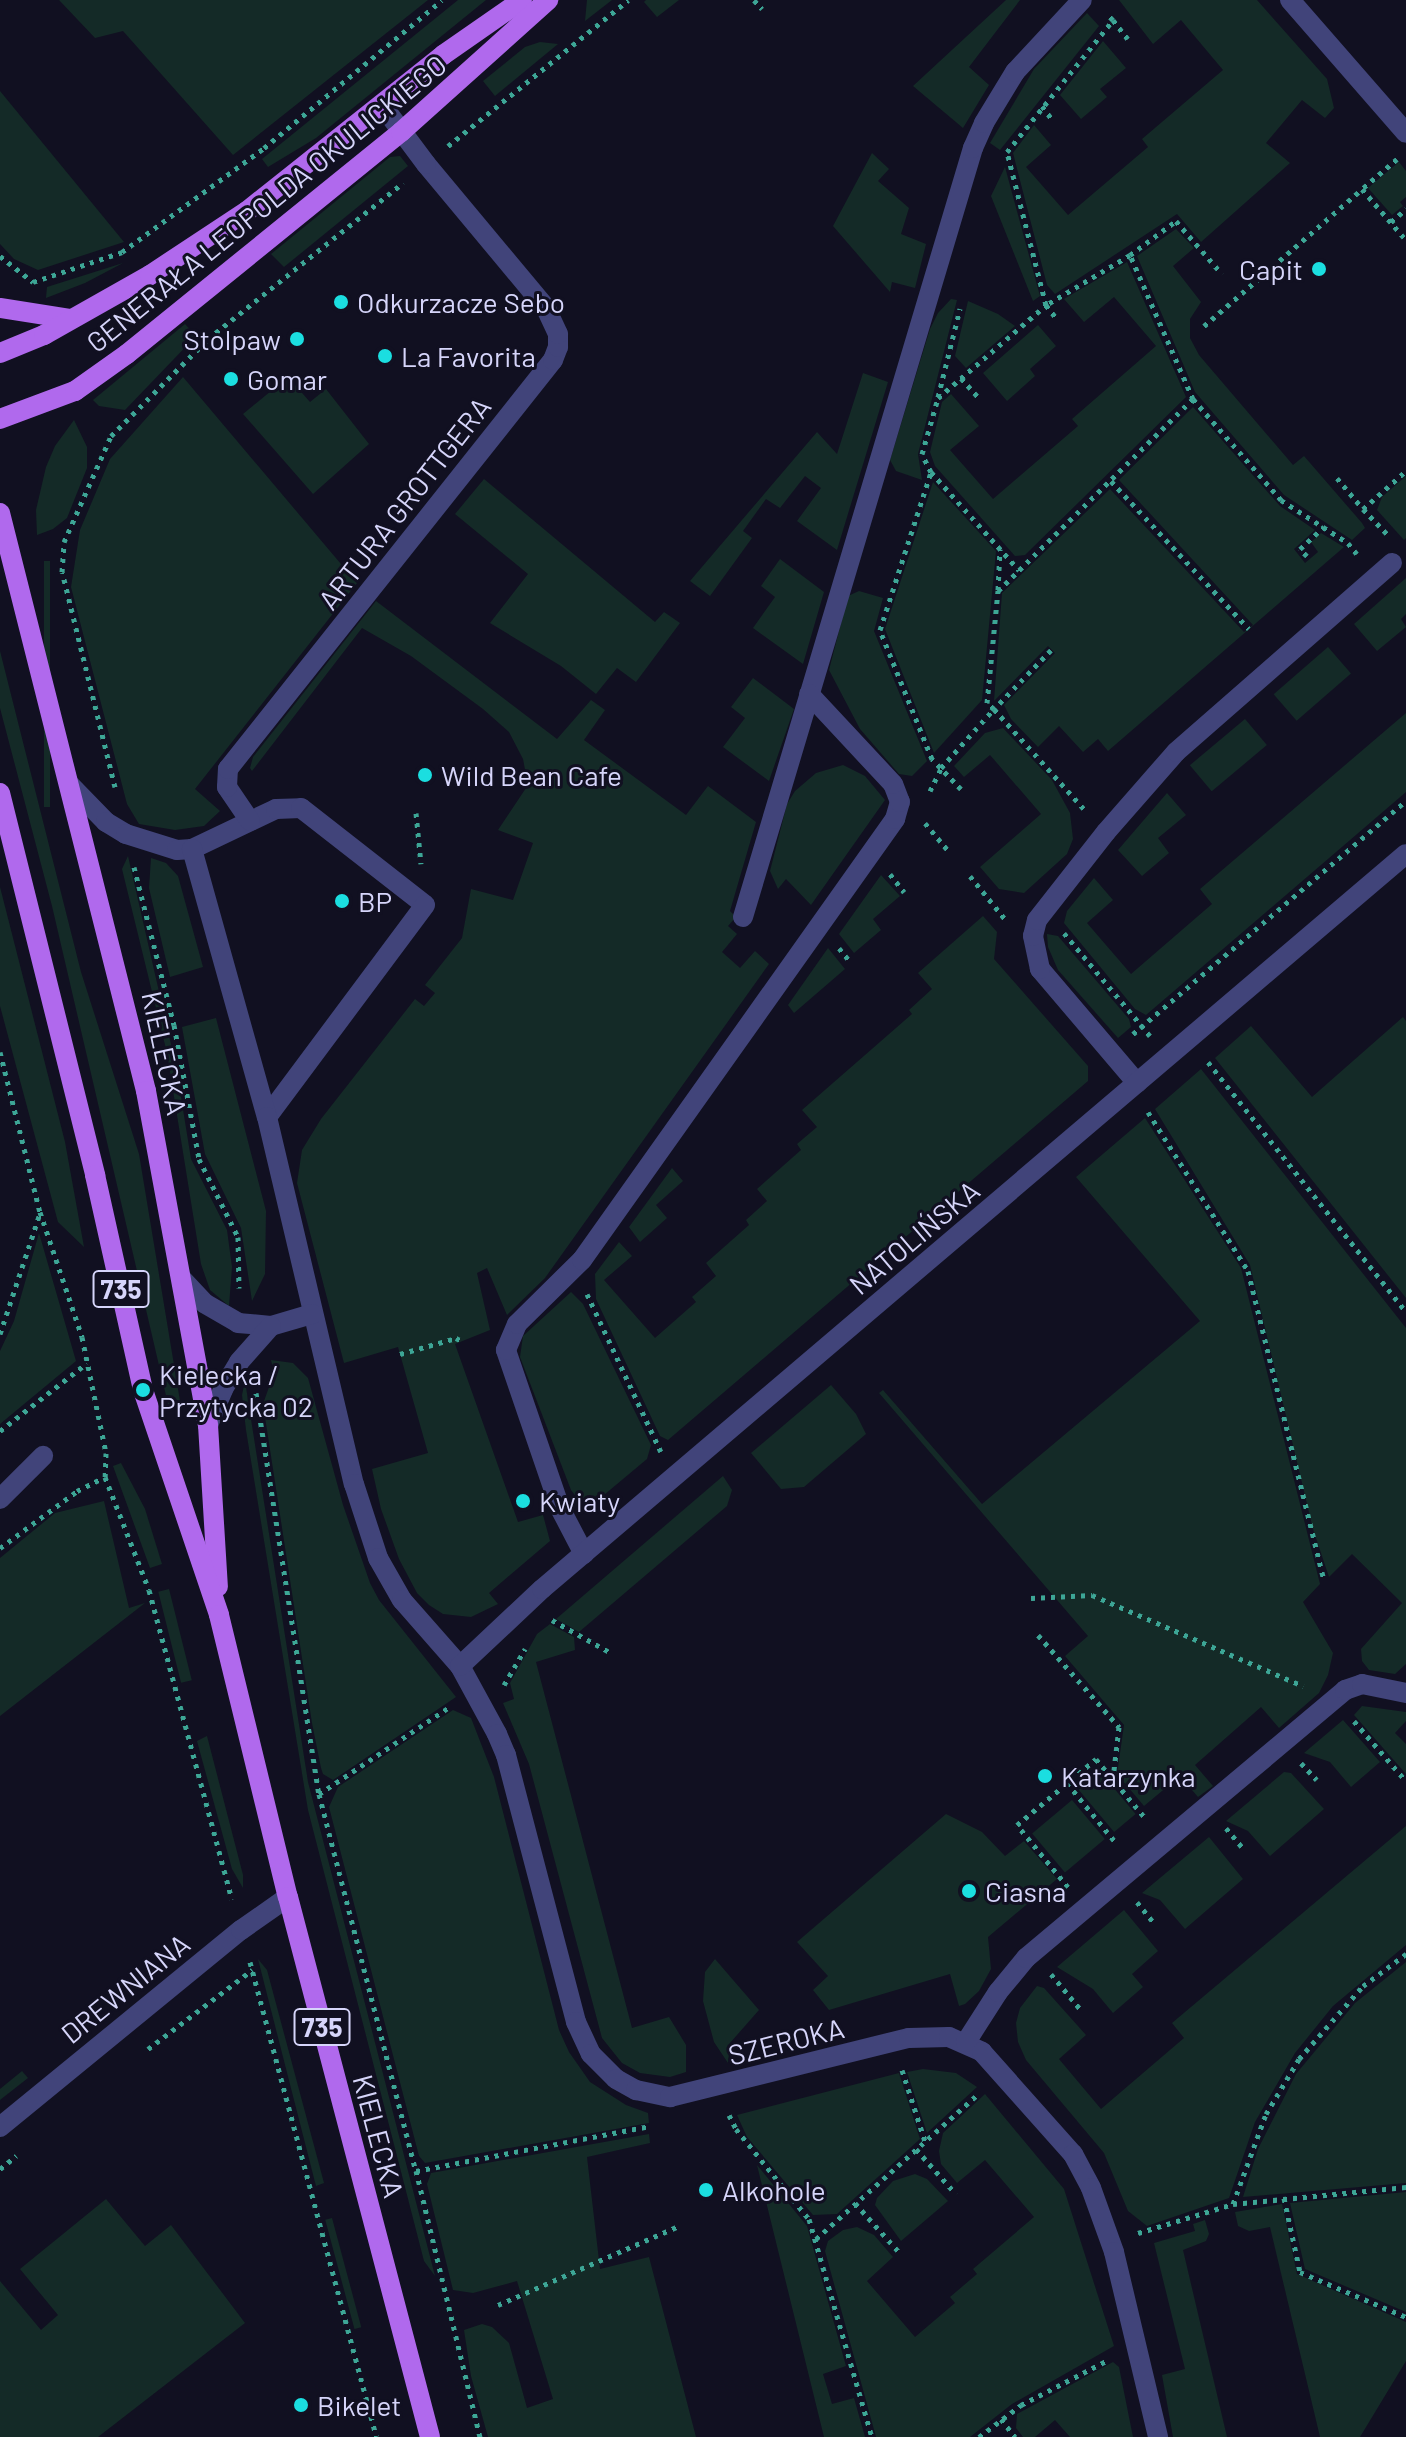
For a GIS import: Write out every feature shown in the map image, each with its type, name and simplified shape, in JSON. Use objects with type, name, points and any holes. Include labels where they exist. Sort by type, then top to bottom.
[{"type":"main road","name":"GENERAŁA LEOPOLDA OKULICKIEGO","points":[[0,353],[71,319],[150,275],[247,211],[443,55],[522,0]]},
{"type":"main road","name":"GENERAŁA LEOPOLDA OKULICKIEGO","points":[[0,419],[75,391],[99,375],[401,132],[548,0]]},
{"type":"main road","points":[[0,308],[71,319]]},
{"type":"main road","name":"KIELECKA","points":[[0,513],[146,1091],[208,1425],[219,1615]]},
{"type":"main road","name":"KIELECKA","points":[[0,793],[88,1144],[143,1390],[219,1615],[288,1897],[430,2437]]},
{"type":"street","points":[[1290,0],[1406,133]]},
{"type":"street","points":[[743,917],[973,148],[1015,72],[1092,3]]},
{"type":"street","name":"ARTURA GROTTGERA","points":[[250,821],[227,787],[228,769],[553,360],[558,347],[558,334],[546,308],[426,164],[382,105]]},
{"type":"street","points":[[1137,1083],[1040,969],[1033,936],[1037,920],[1106,832],[1193,736],[1384,570]]},
{"type":"street","points":[[584,1554],[560,1508],[508,1364],[510,1337],[517,1324],[582,1260],[895,819],[900,802],[893,784],[809,694]]},
{"type":"street","points":[[70,785],[106,822],[126,834],[163,846],[192,849],[284,806],[301,808],[425,905],[267,1117]]},
{"type":"street","name":"SZEROKA","points":[[192,849],[267,1117],[354,1484],[378,1558],[402,1600],[460,1666],[506,1755],[580,2031],[591,2054],[616,2079],[636,2090],[670,2097],[909,2038],[928,2036],[966,2042]]},
{"type":"street","name":"NATOLIŃSKA","points":[[460,1666],[584,1554],[1406,854]]},
{"type":"street","points":[[182,1279],[204,1303],[238,1323],[271,1326],[312,1314]]},
{"type":"street","points":[[208,1425],[223,1389],[239,1362],[271,1326]]},
{"type":"street","points":[[0,1499],[43,1456]]},
{"type":"street","points":[[1158,2437],[1114,2252],[1091,2188],[1073,2154],[1002,2072],[966,2042],[1019,1966],[1345,1690],[1362,1684],[1406,1693]]},
{"type":"street","name":"DREWNIANA","points":[[0,2127],[241,1930],[288,1897]]},
{"type":"path","points":[[0,256],[33,282],[122,252],[264,148],[442,0]]},
{"type":"path","points":[[64,542],[111,436],[208,339],[628,0]]},
{"type":"path","points":[[754,0],[762,9]]},
{"type":"path","points":[[1092,3],[1113,20],[1128,39]]},
{"type":"path","points":[[1056,318],[1046,305],[1007,152],[1113,20]]},
{"type":"path","points":[[1042,106],[1051,118]]},
{"type":"path","points":[[1204,326],[1406,150]]},
{"type":"path","points":[[1362,189],[1406,240]]},
{"type":"path","points":[[1391,222],[1406,209]]},
{"type":"path","points":[[938,398],[1046,305],[1130,255],[1176,221],[1222,274]]},
{"type":"path","points":[[1130,255],[1193,399],[1281,500],[1384,570]]},
{"type":"path","points":[[963,299],[922,454],[931,472],[1019,570]]},
{"type":"path","points":[[960,378],[979,398]]},
{"type":"path","points":[[998,591],[1193,399]]},
{"type":"path","points":[[1363,509],[1406,471]]},
{"type":"path","points":[[931,472],[880,630],[932,759],[961,789]]},
{"type":"path","points":[[1337,478],[1389,537]]},
{"type":"path","points":[[1111,481],[1249,629]]},
{"type":"path","points":[[1307,556],[1300,549],[1324,527]]},
{"type":"path","points":[[1000,549],[987,703],[1106,832]]},
{"type":"path","points":[[924,803],[941,768],[1051,650]]},
{"type":"path","points":[[1058,925],[1142,1026],[1406,801]]},
{"type":"path","points":[[918,815],[950,853]]},
{"type":"path","points":[[970,876],[1008,923],[1033,936]]},
{"type":"path","points":[[0,1052],[40,1212],[87,1363],[106,1453],[105,1477],[149,1590],[376,2437]]},
{"type":"path","points":[[1205,1058],[1406,1312]]},
{"type":"path","points":[[1145,1108],[1248,1271],[1324,1581]]},
{"type":"path","points":[[0,1334],[40,1212]]},
{"type":"path","points":[[583,1285],[662,1453]]},
{"type":"path","points":[[400,1354],[456,1338],[462,1341]]},
{"type":"path","points":[[0,1431],[87,1363]]},
{"type":"path","points":[[0,1548],[77,1491],[105,1477]]},
{"type":"path","points":[[1031,1598],[1092,1595],[1307,1688]]},
{"type":"path","points":[[548,1618],[611,1653]]},
{"type":"path","points":[[1038,1635],[1119,1727],[1113,1779]]},
{"type":"path","points":[[1346,1712],[1406,1781]]},
{"type":"path","points":[[1296,1756],[1317,1780]]},
{"type":"path","points":[[1086,1908],[1017,1825],[1096,1759],[1165,1841]]},
{"type":"path","points":[[1067,1783],[1135,1866]]},
{"type":"path","points":[[1220,1821],[1243,1848]]},
{"type":"path","points":[[1133,1896],[1154,1923]]},
{"type":"path","points":[[1233,2204],[1266,2114],[1299,2059],[1351,1997],[1406,1954]]},
{"type":"path","points":[[1040,1975],[1047,1969],[1081,2010]]},
{"type":"path","points":[[908,2061],[900,2063],[925,2141]]},
{"type":"path","points":[[816,2239],[1002,2072]]},
{"type":"path","points":[[726,2109],[736,2129],[809,2219],[872,2437]]},
{"type":"path","points":[[480,2437],[416,2171],[658,2124]]},
{"type":"path","points":[[916,2149],[956,2194]]},
{"type":"path","points":[[1131,2235],[1172,2226],[1233,2204],[1406,2187]]},
{"type":"path","points":[[1284,2197],[1300,2272],[1406,2317]]},
{"type":"path","points":[[855,2203],[899,2252]]},
{"type":"path","points":[[498,2305],[679,2226]]},
{"type":"path","points":[[979,2437],[1021,2405],[1121,2353]]},
{"type":"path","points":[[1001,2419],[1015,2437]]},
{"type":"green space","points":[[59,0],[428,0],[233,155],[123,31],[95,38]]},
{"type":"green space","points":[[458,0],[486,0],[316,138],[268,167],[262,159]]},
{"type":"green space","points":[[587,0],[612,0],[585,21]]},
{"type":"green space","points":[[679,0],[657,17],[644,2]]},
{"type":"green space","points":[[1006,0],[1020,0],[969,67],[989,85],[963,128],[913,86]]},
{"type":"green space","points":[[1119,0],[1257,0],[1327,79],[1334,108],[1325,118],[1302,100],[1266,143],[1290,163],[1201,242],[1177,214],[1055,294],[1047,285],[1013,153],[1034,125],[1051,145],[1026,167],[1068,215],[1148,147],[1142,139],[1223,70],[1181,20],[1153,44]]},
{"type":"green space","points":[[1087,13],[1099,26],[1000,150],[990,143],[1034,69]]},
{"type":"green space","points":[[1103,41],[1126,68],[1100,89],[1107,97],[1081,119],[1060,95]]},
{"type":"green space","points":[[540,42],[558,44],[495,96],[483,81],[525,47]]},
{"type":"green space","points":[[0,91],[124,242],[38,270],[14,259],[0,244]]},
{"type":"green space","points":[[872,153],[889,169],[878,181],[909,208],[901,234],[926,244],[915,288],[892,282],[890,292],[833,226]]},
{"type":"green space","points":[[400,156],[408,166],[284,267],[271,254],[390,157]]},
{"type":"green space","points":[[1399,162],[1406,171],[1406,197],[1400,202],[1403,206],[1392,215],[1368,188]]},
{"type":"green space","points":[[1005,167],[1040,296],[1033,301],[991,196]]},
{"type":"green space","points":[[1176,229],[1194,248],[1173,266],[1201,302],[1190,319],[1190,338],[1199,355],[1293,465],[1304,456],[1362,523],[1365,528],[1352,540],[1284,495],[1195,392],[1137,256]]},
{"type":"green space","points":[[1127,262],[1186,397],[1025,555],[1015,556],[935,466],[930,452],[942,402],[951,394],[979,426],[950,450],[993,499],[1078,426],[1072,419],[1156,346],[1114,297],[1084,322],[1064,299]]},
{"type":"green space","points":[[123,263],[85,283],[46,298],[47,287]]},
{"type":"green space","points":[[951,299],[957,300],[918,454],[922,480],[896,471],[890,460],[930,329],[938,313]]},
{"type":"green space","points":[[968,301],[998,314],[1015,326],[966,368],[955,356]]},
{"type":"green space","points":[[185,324],[196,336],[125,410],[99,406],[93,400]]},
{"type":"green space","points":[[1038,325],[1056,346],[1030,369],[1035,376],[1007,401],[983,373]]},
{"type":"green space","points":[[863,373],[888,382],[837,550],[797,521],[821,488],[805,476],[780,508],[766,499],[743,531],[752,538],[710,596],[690,581],[817,432],[837,454]]},
{"type":"green space","points":[[183,377],[357,583],[195,789],[220,811],[204,826],[175,830],[139,824],[127,804],[71,587],[80,530],[110,459]]},
{"type":"green space","points":[[288,377],[310,402],[326,389],[369,444],[313,494],[243,414]]},
{"type":"green space","points":[[1193,407],[1280,506],[1315,530],[1294,549],[1305,563],[1318,552],[1311,542],[1321,533],[1344,547],[1108,751],[1098,739],[1083,752],[1059,726],[1038,747],[1011,719],[1004,705],[1055,653],[1048,646],[994,701],[1002,593],[1110,489],[1244,632],[1253,625],[1119,480]]},
{"type":"green space","points":[[74,420],[87,447],[87,468],[67,518],[53,529],[37,535],[36,510],[46,467],[55,446]]},
{"type":"green space","points":[[1406,476],[1404,540],[1377,510],[1382,497]]},
{"type":"green space","points":[[484,479],[655,622],[664,612],[680,623],[636,682],[617,668],[596,694],[561,666],[490,623],[528,574],[455,514]]},
{"type":"green space","points":[[933,482],[996,551],[982,700],[934,753],[885,629]]},
{"type":"green space","points":[[780,559],[824,592],[803,664],[753,628],[775,597],[761,586]]},
{"type":"green space","points":[[44,561],[50,561],[50,807],[44,807]]},
{"type":"green space","points":[[1406,578],[1406,614],[1401,619],[1406,627],[1377,651],[1354,624]]},
{"type":"green space","points":[[859,591],[883,598],[874,631],[927,761],[912,776],[899,774],[860,729],[829,670],[848,596]]},
{"type":"green space","points":[[376,601],[557,739],[591,700],[605,710],[584,740],[686,815],[708,786],[756,822],[730,911],[736,917],[728,926],[737,934],[722,952],[740,968],[755,951],[769,964],[545,1278],[507,1315],[487,1268],[477,1273],[490,1330],[455,1344],[518,1522],[543,1515],[550,1541],[489,1593],[498,1604],[471,1617],[443,1614],[429,1605],[417,1593],[399,1559],[381,1509],[372,1469],[428,1453],[398,1347],[344,1363],[297,1183],[302,1150],[321,1119],[415,999],[424,1006],[435,993],[425,985],[462,938],[471,889],[513,900],[533,843],[498,830],[528,785],[523,759],[509,732],[483,709],[411,656],[362,628],[252,771],[250,768],[253,757]]},
{"type":"green space","points":[[1328,647],[1351,673],[1297,721],[1274,694]]},
{"type":"green space","points":[[0,651],[81,972],[139,1154],[180,1401],[168,1404],[52,906],[0,708]]},
{"type":"green space","points":[[753,678],[794,709],[769,781],[723,747],[745,718],[731,707]]},
{"type":"green space","points":[[1406,713],[1406,792],[1146,1015],[1135,1009],[1064,923],[1067,911],[1094,878],[1113,900],[1087,923],[1131,974],[1212,904],[1200,889]]},
{"type":"green space","points":[[1245,719],[1267,745],[1212,791],[1190,765]]},
{"type":"green space","points":[[1003,728],[1052,780],[1070,813],[1073,839],[1067,854],[1024,893],[999,889],[980,867],[1041,814],[990,755],[964,777],[954,766],[985,733]]},
{"type":"green space","points":[[843,765],[865,776],[885,800],[811,905],[786,879],[778,889],[770,871],[787,804],[795,791],[816,773]]},
{"type":"green space","points":[[1167,793],[1186,815],[1158,838],[1169,853],[1142,876],[1118,850]]},
{"type":"green space","points":[[128,856],[176,1066],[191,1159],[227,1230],[232,1267],[229,1306],[210,1290],[201,1264],[167,1053],[122,869]]},
{"type":"green space","points":[[151,858],[166,863],[178,876],[203,967],[170,977],[149,888]]},
{"type":"green space","points":[[881,875],[900,896],[873,919],[881,930],[854,953],[839,934]]},
{"type":"green space","points":[[0,887],[65,1142],[84,1247],[58,1222],[0,1006]]},
{"type":"green space","points":[[983,916],[997,932],[994,959],[1088,1066],[1088,1081],[668,1440],[660,1436],[596,1299],[595,1274],[619,1242],[632,1256],[604,1280],[655,1338],[696,1302],[692,1297],[716,1276],[706,1263],[749,1225],[746,1220],[767,1201],[757,1189],[801,1150],[797,1144],[817,1127],[802,1110],[912,1014],[909,1010],[932,989],[918,973]]},
{"type":"green space","points":[[1047,934],[1058,936],[1129,1019],[1131,1027],[1118,1038],[1058,970],[1048,947]]},
{"type":"green space","points":[[828,948],[845,969],[794,1013],[788,1005]]},
{"type":"green space","points":[[1403,1017],[1406,1021],[1406,1298],[1215,1058],[1251,1026],[1312,1097]]},
{"type":"green space","points":[[216,1018],[266,1211],[265,1274],[252,1301],[241,1228],[205,1154],[182,1027]]},
{"type":"green space","points":[[1201,1069],[1406,1328],[1406,1664],[1395,1674],[1369,1670],[1362,1661],[1361,1649],[1402,1603],[1352,1554],[1329,1577],[1313,1529],[1250,1265],[1155,1109]]},
{"type":"green space","points":[[1145,1118],[1241,1268],[1320,1584],[1303,1602],[1333,1653],[1328,1675],[1319,1693],[1279,1728],[1261,1707],[1195,1765],[1213,1786],[1198,1797],[1180,1776],[1144,1806],[1117,1774],[1124,1725],[1065,1656],[1088,1636],[879,1393],[883,1390],[982,1504],[1200,1321],[1076,1177]]},
{"type":"green space","points":[[672,1168],[683,1181],[656,1205],[667,1218],[640,1242],[629,1227]]},
{"type":"green space","points":[[39,1233],[76,1361],[0,1424],[0,1351],[14,1321]]},
{"type":"green space","points":[[571,1292],[583,1304],[651,1445],[647,1459],[586,1510],[571,1490],[520,1357],[523,1336]]},
{"type":"green space","points":[[271,1360],[293,1363],[308,1378],[343,1505],[370,1583],[379,1600],[456,1697],[333,1780],[323,1774],[312,1723],[263,1404],[274,1373]]},
{"type":"green space","points":[[245,1381],[308,1782],[435,2276],[424,2261],[308,1810],[246,1430],[242,1395]]},
{"type":"green space","points":[[831,1385],[856,1414],[866,1434],[804,1487],[781,1489],[751,1453]]},
{"type":"green space","points":[[121,1463],[145,1509],[162,1564],[150,1568],[113,1466]]},
{"type":"green space","points":[[723,1476],[732,1490],[727,1506],[579,1632],[556,1619]]},
{"type":"green space","points":[[104,1501],[129,1608],[145,1603],[0,1716],[0,1558],[55,1513]]},
{"type":"green space","points":[[169,1589],[192,1680],[181,1683],[158,1592]]},
{"type":"green space","points":[[550,1624],[574,1637],[575,1650],[536,1662],[632,2028],[669,2017],[686,2045],[686,2072],[670,2077],[640,2073],[622,2063],[602,2038],[529,1764],[503,1703],[514,1699],[510,1683],[537,1634]]},
{"type":"green space","points":[[1362,1706],[1406,1712],[1406,1721],[1395,1733],[1406,1744],[1406,1774],[1354,1715]]},
{"type":"green space","points":[[453,1710],[471,1718],[494,1777],[559,2030],[569,2052],[590,2082],[626,2105],[648,2113],[649,2123],[425,2163],[419,2156],[329,1807],[338,1787]]},
{"type":"green space","points":[[1343,1720],[1380,1762],[1351,1787],[1330,1762],[1304,1753]]},
{"type":"green space","points":[[207,1736],[243,1875],[243,1888],[232,1869],[197,1741]]},
{"type":"green space","points":[[1097,1768],[1136,1814],[1114,1832],[1076,1786]]},
{"type":"green space","points":[[1284,1772],[1291,1773],[1324,1809],[1270,1856],[1248,1831],[1226,1821]]},
{"type":"green space","points":[[1072,1800],[1105,1839],[1065,1872],[1032,1833]]},
{"type":"green space","points":[[946,1814],[982,1832],[1005,1856],[1024,1841],[1057,1879],[988,1937],[991,1969],[979,1991],[965,2004],[959,2006],[950,1974],[829,2010],[813,1990],[828,1976],[797,1942]]},
{"type":"green space","points":[[1406,1826],[1406,1945],[1333,2006],[1295,2053],[1255,2122],[1229,2198],[1147,2226],[1128,2211],[1104,2153],[1026,2060],[1018,2042],[1016,2023],[1020,2008],[1037,1986],[1044,1988],[1086,2035],[1059,2059],[1101,2109],[1184,2038],[1172,2023]]},
{"type":"green space","points":[[1209,1837],[1243,1879],[1185,1929],[1160,1900],[1142,1893]]},
{"type":"green space","points":[[1124,1910],[1158,1951],[1132,1974],[1143,1987],[1113,2013],[1093,1989],[1057,1967]]},
{"type":"green space","points":[[258,1959],[267,1970],[324,2183],[316,2186]]},
{"type":"green space","points":[[715,1959],[759,2010],[730,2043],[728,2063],[714,2042],[703,2001],[705,1972]]},
{"type":"green space","points":[[1406,1962],[1406,2183],[1243,2197],[1258,2149],[1296,2074],[1355,2003]]},
{"type":"green space","points":[[923,2069],[956,2073],[977,2087],[927,2133],[907,2072]]},
{"type":"green space","points":[[22,2071],[28,2078],[0,2100],[0,2089]]},
{"type":"green space","points":[[899,2073],[920,2139],[837,2214],[813,2215],[747,2137],[737,2115]]},
{"type":"green space","points":[[985,2094],[1064,2189],[1114,2346],[1012,2404],[970,2437],[876,2437],[825,2251],[828,2241],[843,2230],[857,2227],[874,2235],[893,2257],[867,2281],[915,2337],[955,2303],[950,2297],[977,2274],[973,2269],[1034,2217],[985,2160],[957,2183],[941,2164],[939,2151],[943,2133]]},
{"type":"green space","points":[[649,2134],[650,2143],[587,2157],[600,2269],[649,2257],[696,2437],[488,2437],[471,2376],[464,2330],[482,2324],[492,2327],[509,2343],[527,2408],[553,2399],[517,2281],[473,2293],[453,2290],[427,2184],[431,2173]]},
{"type":"green space","points":[[757,2165],[807,2226],[846,2366],[823,2374],[832,2404],[854,2398],[865,2437],[824,2437]]},
{"type":"green space","points":[[915,2174],[927,2179],[948,2201],[901,2241],[875,2205],[877,2198],[893,2181]]},
{"type":"green space","points":[[1406,2192],[1406,2312],[1305,2269],[1290,2203]]},
{"type":"green space","points":[[106,2199],[145,2246],[171,2225],[245,2323],[98,2437],[0,2437],[0,2281],[41,2330],[58,2315],[20,2269]]},
{"type":"green space","points":[[1282,2204],[1297,2274],[1406,2322],[1406,2361],[1360,2437],[1320,2437],[1270,2227],[1249,2231],[1238,2226],[1235,2212]]},
{"type":"green space","points":[[332,2218],[361,2327],[354,2329],[325,2220]]},
{"type":"green space","points":[[1205,2220],[1209,2234],[1206,2241],[1183,2250],[1227,2437],[1173,2437],[1162,2375],[1185,2369],[1154,2243],[1195,2231],[1193,2224]]},
{"type":"green space","points":[[1113,2362],[1119,2367],[1133,2437],[1070,2437],[1055,2420],[1035,2437],[1023,2437],[1016,2428],[1017,2414]]},
{"type":"place","name":"Capit","points":[[1319,269]]},
{"type":"place","name":"Odkurzacze Sebo","points":[[341,302]]},
{"type":"place","name":"Stolpaw","points":[[297,339]]},
{"type":"place","name":"La Favorita","points":[[385,356]]},
{"type":"place","name":"Gomar","points":[[231,379]]},
{"type":"place","name":"Wild Bean Cafe","points":[[425,775]]},
{"type":"place","name":"BP","points":[[342,901]]},
{"type":"place","name":"Kielecka / Przytycka 02","points":[[143,1390]]},
{"type":"place","name":"Kwiaty","points":[[523,1501]]},
{"type":"place","name":"Katarzynka","points":[[1045,1776]]},
{"type":"place","name":"Ciasna","points":[[969,1891]]},
{"type":"place","name":"Alkohole","points":[[706,2190]]},
{"type":"place","name":"Bikelet","points":[[301,2405]]}]
